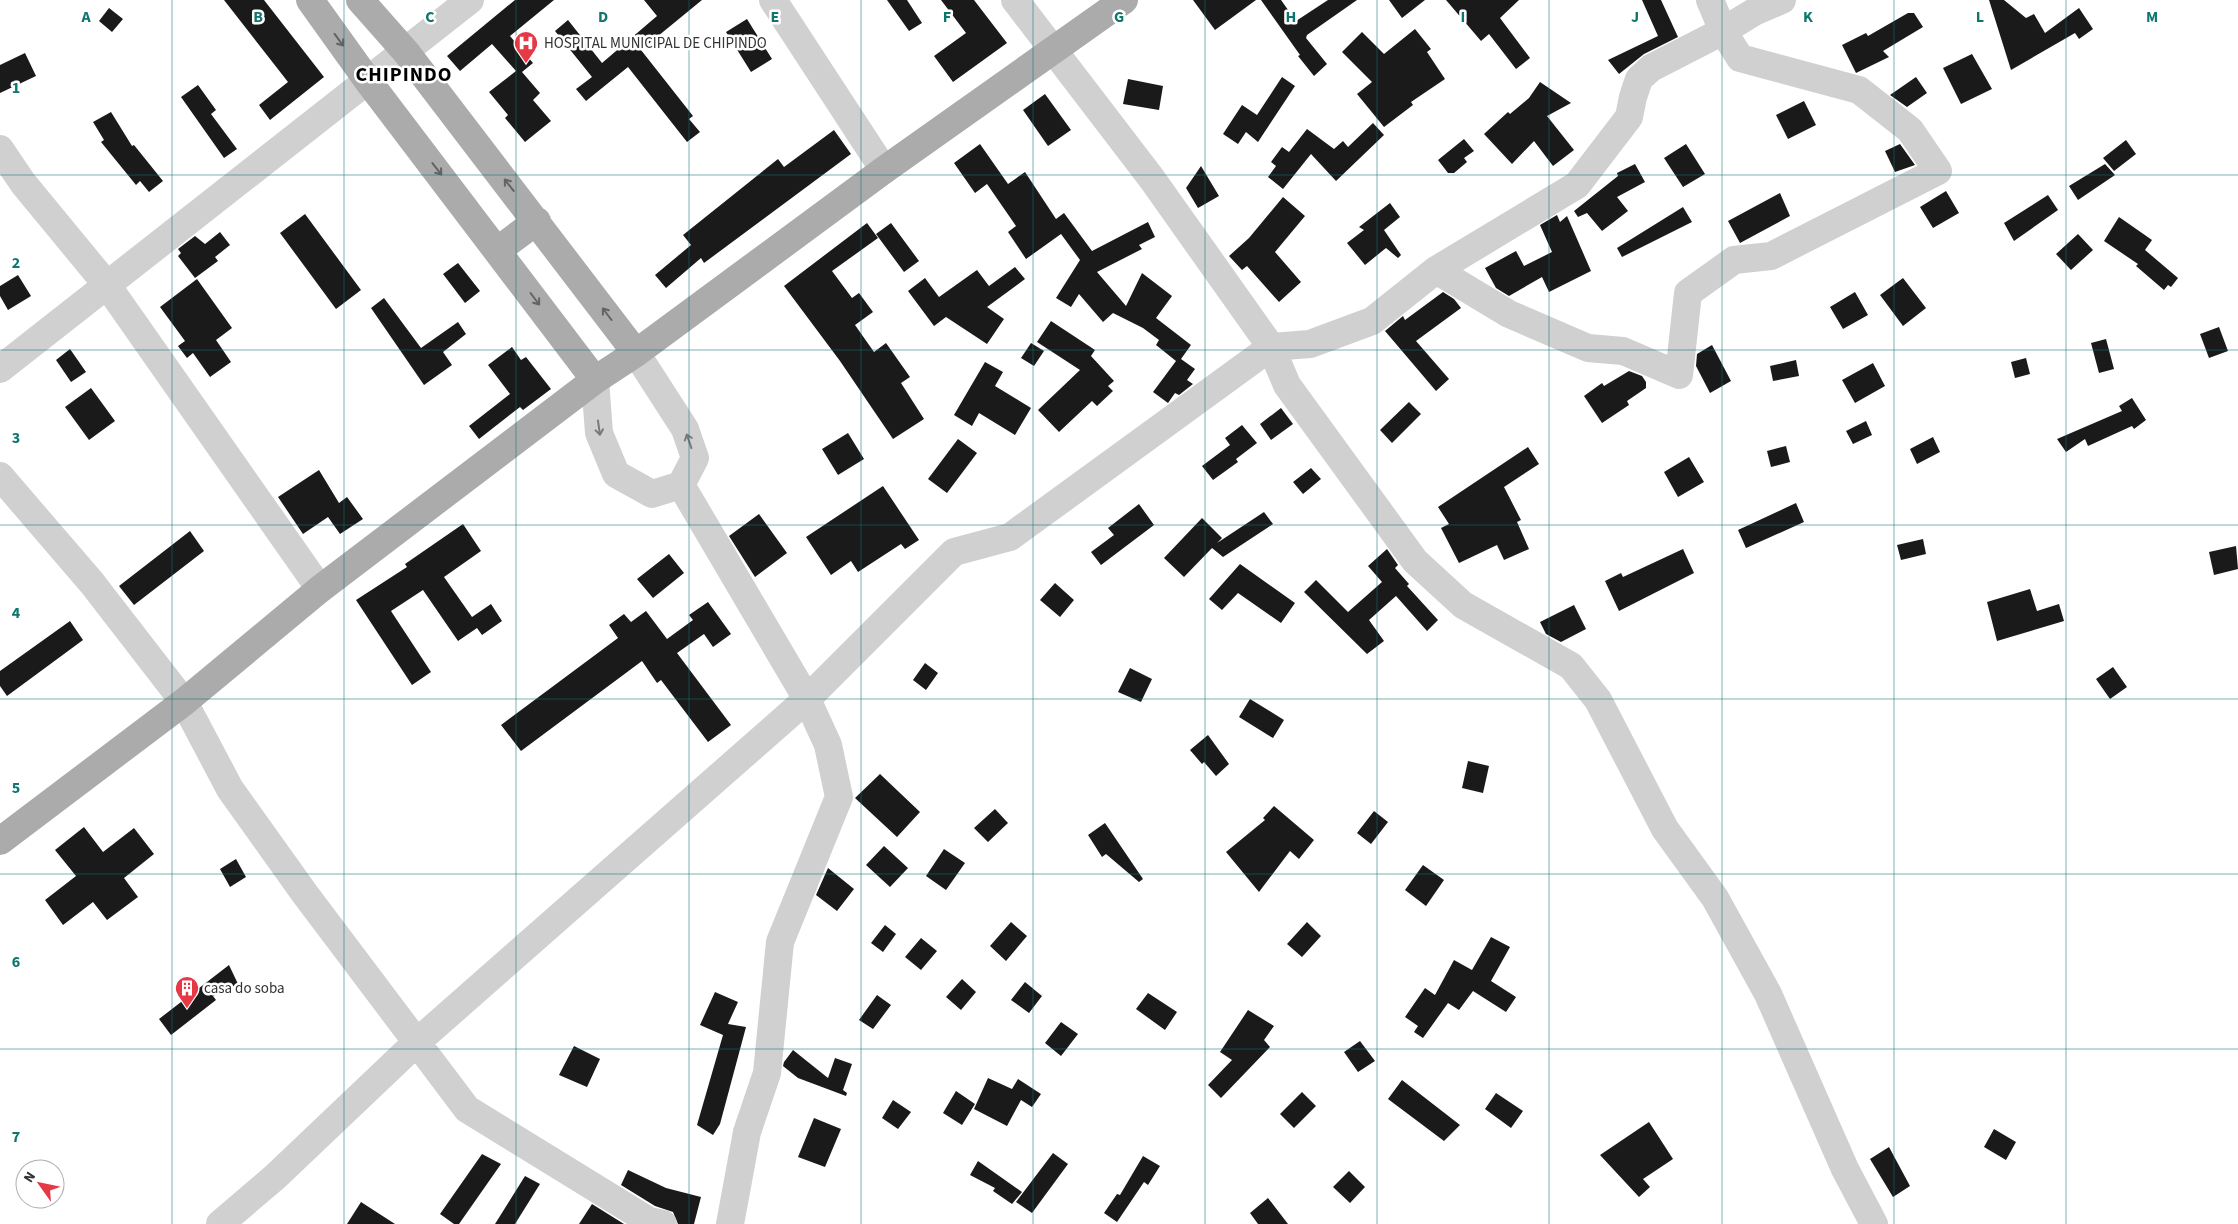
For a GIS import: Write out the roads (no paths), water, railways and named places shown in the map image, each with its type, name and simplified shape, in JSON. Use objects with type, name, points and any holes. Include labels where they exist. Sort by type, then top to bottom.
[{"type":"main road","points":[[310,0],[368,81],[595,380]]},
{"type":"main road","points":[[360,0],[406,52],[636,353]]},
{"type":"main road","points":[[0,841],[184,702],[320,589],[595,380],[636,353],[884,170],[1124,0]]},
{"type":"main road","points":[[498,250],[537,221]]},
{"type":"street","points":[[0,369],[470,0]]},
{"type":"street","points":[[773,0],[884,170]]},
{"type":"street","points":[[1015,0],[1152,179],[1271,347],[1286,385],[1415,561],[1463,605],[1571,666],[1598,700],[1665,829],[1715,898],[1768,994],[1845,1169],[1874,1224]]},
{"type":"street","points":[[1436,270],[1509,314],[1588,348],[1623,351],[1679,375],[1688,293],[1734,260],[1771,256],[1938,171],[1910,130],[1859,90],[1740,58],[1723,31],[1710,0]]},
{"type":"street","points":[[220,1224],[275,1177],[417,1042],[807,699],[954,552],[1010,537],[1271,347],[1310,344],[1372,321],[1436,270],[1577,185],[1629,117],[1639,79],[1651,68],[1723,31],[1754,12],[1782,0]]},
{"type":"street","points":[[0,149],[23,183],[107,285],[320,589]]},
{"type":"street","points":[[595,380],[598,433],[616,474],[652,494],[681,485],[695,458],[685,429],[636,353]]},
{"type":"street","points":[[0,476],[92,583],[184,702],[230,789],[467,1109],[649,1221],[663,1224]]},
{"type":"street","points":[[681,485],[807,699],[828,746],[840,797],[780,942],[767,1073],[747,1132],[730,1224]]},
{"type":"place","name":"HOSPITAL MUNICIPAL DE CHIPINDO","points":[[526,64]]},
{"type":"place","name":"casa do soba","points":[[187,1009]]},
{"type":"district","name":"CHIPINDO","points":[[404,75]]}]
